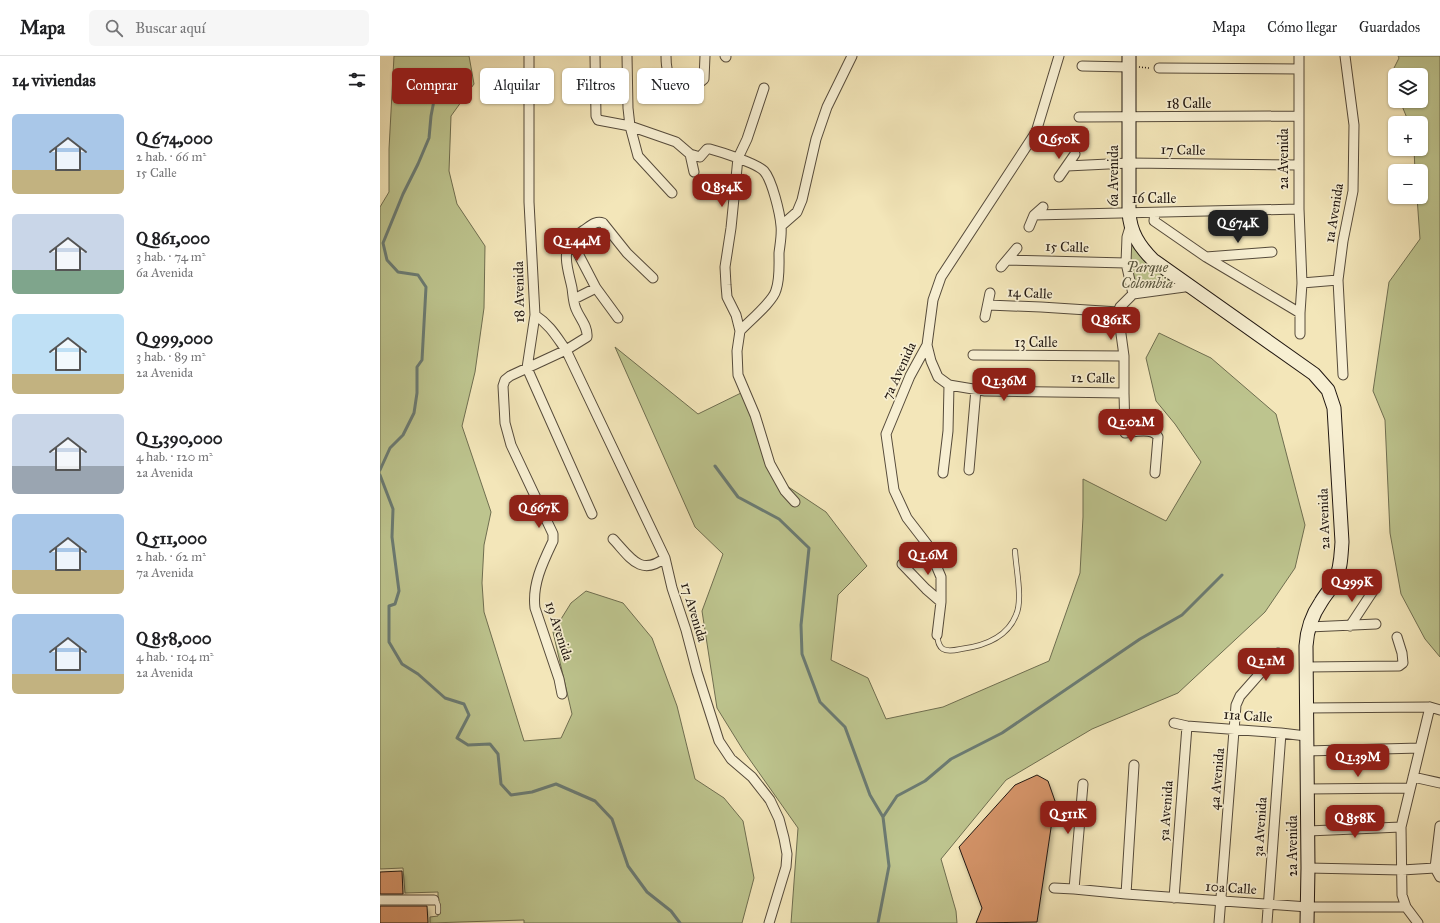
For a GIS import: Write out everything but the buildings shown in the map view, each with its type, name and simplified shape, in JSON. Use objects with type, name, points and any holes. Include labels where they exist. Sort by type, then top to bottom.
[{"type":"main road","name":"6a Avenida","points":[[1129,62],[1130,227]]},
{"type":"main road","name":"2a Avenida","points":[[1130,227],[1140,245],[1150,257],[1309,370],[1323,384],[1332,401],[1335,417],[1342,542],[1338,572],[1335,580],[1315,612],[1309,627],[1306,646],[1308,831],[1307,923]]},
{"type":"street","name":"18 Avenida","points":[[527,368],[535,315],[529,202],[529,56]]},
{"type":"street","points":[[595,56],[596,116],[598,120],[630,126],[676,142],[690,154],[700,157],[710,149],[738,158],[764,171],[772,186],[781,226],[779,270],[776,291],[770,300],[740,331]]},
{"type":"street","points":[[627,56],[628,108],[630,126],[638,156],[672,194]]},
{"type":"street","points":[[666,56],[668,76],[675,82],[687,85],[698,84],[704,78],[705,56]]},
{"type":"street","points":[[781,226],[797,212],[802,200],[816,139],[827,107],[852,56]]},
{"type":"street","name":"7a Avenida","points":[[938,639],[941,602],[941,577],[927,544],[907,518],[894,490],[886,434],[910,376],[927,345],[934,300],[941,277],[1036,132],[1059,56]]},
{"type":"street","name":"2a Avenida","points":[[1299,56],[1299,209],[1302,283],[1300,334]]},
{"type":"street","name":"1a Avenida","points":[[1343,375],[1338,280],[1343,241],[1353,191],[1354,125],[1345,56]]},
{"type":"street","points":[[1082,66],[1129,62]]},
{"type":"street","points":[[1159,68],[1299,68]]},
{"type":"street","points":[[764,88],[747,139],[738,158],[731,228],[725,267],[727,297],[736,315],[740,331],[737,350],[738,375],[755,415],[770,464],[785,491],[795,502]]},
{"type":"street","name":"18 Calle","points":[[1079,117],[1299,116]]},
{"type":"street","points":[[690,154],[694,172]]},
{"type":"street","points":[[1059,176],[1074,154]]},
{"type":"street","name":"17 Calle","points":[[1067,166],[1129,163],[1299,165]]},
{"type":"street","points":[[1029,227],[1034,214],[1043,207]]},
{"type":"street","name":"16 Calle","points":[[1034,214],[1129,212],[1156,213],[1299,209]]},
{"type":"street","points":[[1156,213],[1154,221],[1206,257],[1300,313]]},
{"type":"street","points":[[592,514],[527,368],[566,350],[587,337],[587,332],[576,310],[567,268],[566,255],[571,240],[596,222],[603,223],[627,253],[653,278]]},
{"type":"street","name":"6a Avenida","points":[[1130,227],[1127,237],[1126,263],[1133,294]]},
{"type":"street","points":[[571,240],[596,288],[618,318]]},
{"type":"street","name":"15 Calle","points":[[1017,248],[1004,263],[1126,263]]},
{"type":"street","points":[[1206,257],[1272,252]]},
{"type":"street","points":[[1302,283],[1338,280]]},
{"type":"street","points":[[1124,393],[1124,356],[1118,312],[1120,307],[1133,294],[1192,286]]},
{"type":"street","points":[[574,299],[596,288]]},
{"type":"street","points":[[985,317],[990,293]]},
{"type":"street","name":"14 Calle","points":[[988,305],[1118,312]]},
{"type":"street","name":"17 Avenida","points":[[535,315],[550,327],[566,350],[665,558],[672,588],[719,741],[731,759],[752,777],[770,800],[779,819],[787,854],[786,867],[769,923]]},
{"type":"street","points":[[927,345],[938,377],[949,385],[948,431],[942,473]]},
{"type":"street","name":"13 Calle","points":[[973,355],[1124,356]]},
{"type":"street","name":"19 Avenida","points":[[527,368],[505,380],[503,386],[505,423],[511,445],[552,534],[553,541],[535,585],[534,598],[535,608],[560,679],[562,694]]},
{"type":"street","name":"12 Calle","points":[[949,385],[985,391],[1124,393],[1124,433],[1152,431],[1158,437],[1155,474]]},
{"type":"street","points":[[969,470],[976,389]]},
{"type":"street","points":[[613,539],[633,560],[640,565],[648,567],[665,558]]},
{"type":"street","points":[[902,564],[941,602]]},
{"type":"street","points":[[1350,626],[1373,591]]},
{"type":"street","points":[[1309,627],[1376,624]]},
{"type":"street","points":[[1307,667],[1399,666],[1403,663],[1403,658],[1397,637]]},
{"type":"street","name":"4a Avenida","points":[[1219,923],[1237,701],[1278,653]]},
{"type":"street","points":[[1307,708],[1430,708],[1440,710]]},
{"type":"street","points":[[1418,923],[1406,907],[1402,895],[1401,827],[1430,708]]},
{"type":"street","name":"11a Calle","points":[[1174,723],[1187,726],[1306,736]]},
{"type":"street","name":"5a Avenida","points":[[1174,898],[1187,726]]},
{"type":"street","name":"3a Avenida","points":[[1267,923],[1281,733]]},
{"type":"street","points":[[1306,751],[1420,748]]},
{"type":"street","points":[[1126,894],[1134,765]]},
{"type":"street","points":[[1413,777],[1440,783]]},
{"type":"street","points":[[1074,889],[1083,784]]},
{"type":"street","points":[[1307,789],[1410,788]]},
{"type":"street","points":[[1440,826],[1437,866],[1440,877]]},
{"type":"street","points":[[1308,831],[1401,827]]},
{"type":"street","points":[[1308,868],[1402,870],[1437,866]]},
{"type":"street","name":"10a Calle","points":[[1054,888],[1268,904],[1406,907]]},
{"type":"street","points":[[380,900],[434,900]]},
{"type":"lane","points":[[938,639],[942,648],[946,650],[966,649],[994,640],[1005,632],[1016,617],[1019,604],[1015,551]]},
{"type":"lane","points":[[434,900],[437,902],[438,912]]},
{"type":"green space","points":[[394,56],[469,56],[471,68],[393,68]]},
{"type":"green space","points":[[1398,56],[1440,56],[1440,657],[1425,639],[1401,594],[1390,533],[1385,420],[1373,391],[1389,282],[1420,239],[1418,204],[1428,204],[1428,164],[1415,164],[1414,156],[1428,156],[1428,116],[1406,116],[1403,108],[1428,108],[1428,68],[1394,68],[1399,58]]},
{"type":"green space","points":[[472,73],[474,84],[472,87]]},
{"type":"green space","points":[[392,93],[392,104],[460,104],[451,116],[449,171],[457,204],[485,246],[484,308],[475,372],[462,426],[491,512],[484,545],[482,583],[484,612],[524,741],[561,738],[572,714],[553,632],[571,603],[586,591],[623,603],[652,638],[677,706],[695,779],[724,798],[743,821],[754,878],[742,923],[524,923],[524,920],[430,923],[430,917],[438,916],[438,892],[405,893],[403,868],[380,869],[380,207],[389,192],[389,149]]},
{"type":"green space","name":"Parque Colombia","points":[[1127,239],[1190,285],[1133,294]]},
{"type":"green space","points":[[1159,333],[1211,358],[1276,414],[1305,525],[1295,568],[1265,612],[1178,693],[1092,729],[1006,780],[941,859],[956,911],[957,923],[791,923],[798,828],[743,750],[717,708],[702,611],[723,554],[695,527],[615,347],[698,414],[741,393],[778,480],[826,512],[867,566],[838,595],[831,660],[868,678],[886,719],[943,707],[1049,661],[1080,573],[1083,517],[1083,479],[1166,521],[1201,462],[1175,424],[1156,401],[1146,358]]},
{"type":"waterway","points":[[380,470],[390,448],[403,435],[414,413],[417,393],[417,367],[422,360],[426,287],[418,275],[398,272],[387,260],[383,243],[403,194],[429,138],[433,104]]},
{"type":"waterway","points":[[715,466],[738,497],[779,519],[809,548],[801,625],[802,654],[820,702],[845,727],[870,795],[883,817],[889,866],[878,923]]},
{"type":"waterway","points":[[380,475],[393,509],[392,537],[399,591],[395,604],[389,606],[389,642],[402,664],[418,674],[445,698],[464,704],[469,715],[457,738],[468,745],[490,744],[498,754],[501,784],[511,795],[532,792],[556,784],[595,801],[612,819],[628,866],[647,892],[671,911],[680,923]]},
{"type":"waterway","points":[[883,817],[897,796],[925,781],[951,759],[1002,733],[1140,639],[1182,615],[1222,575]]}]
